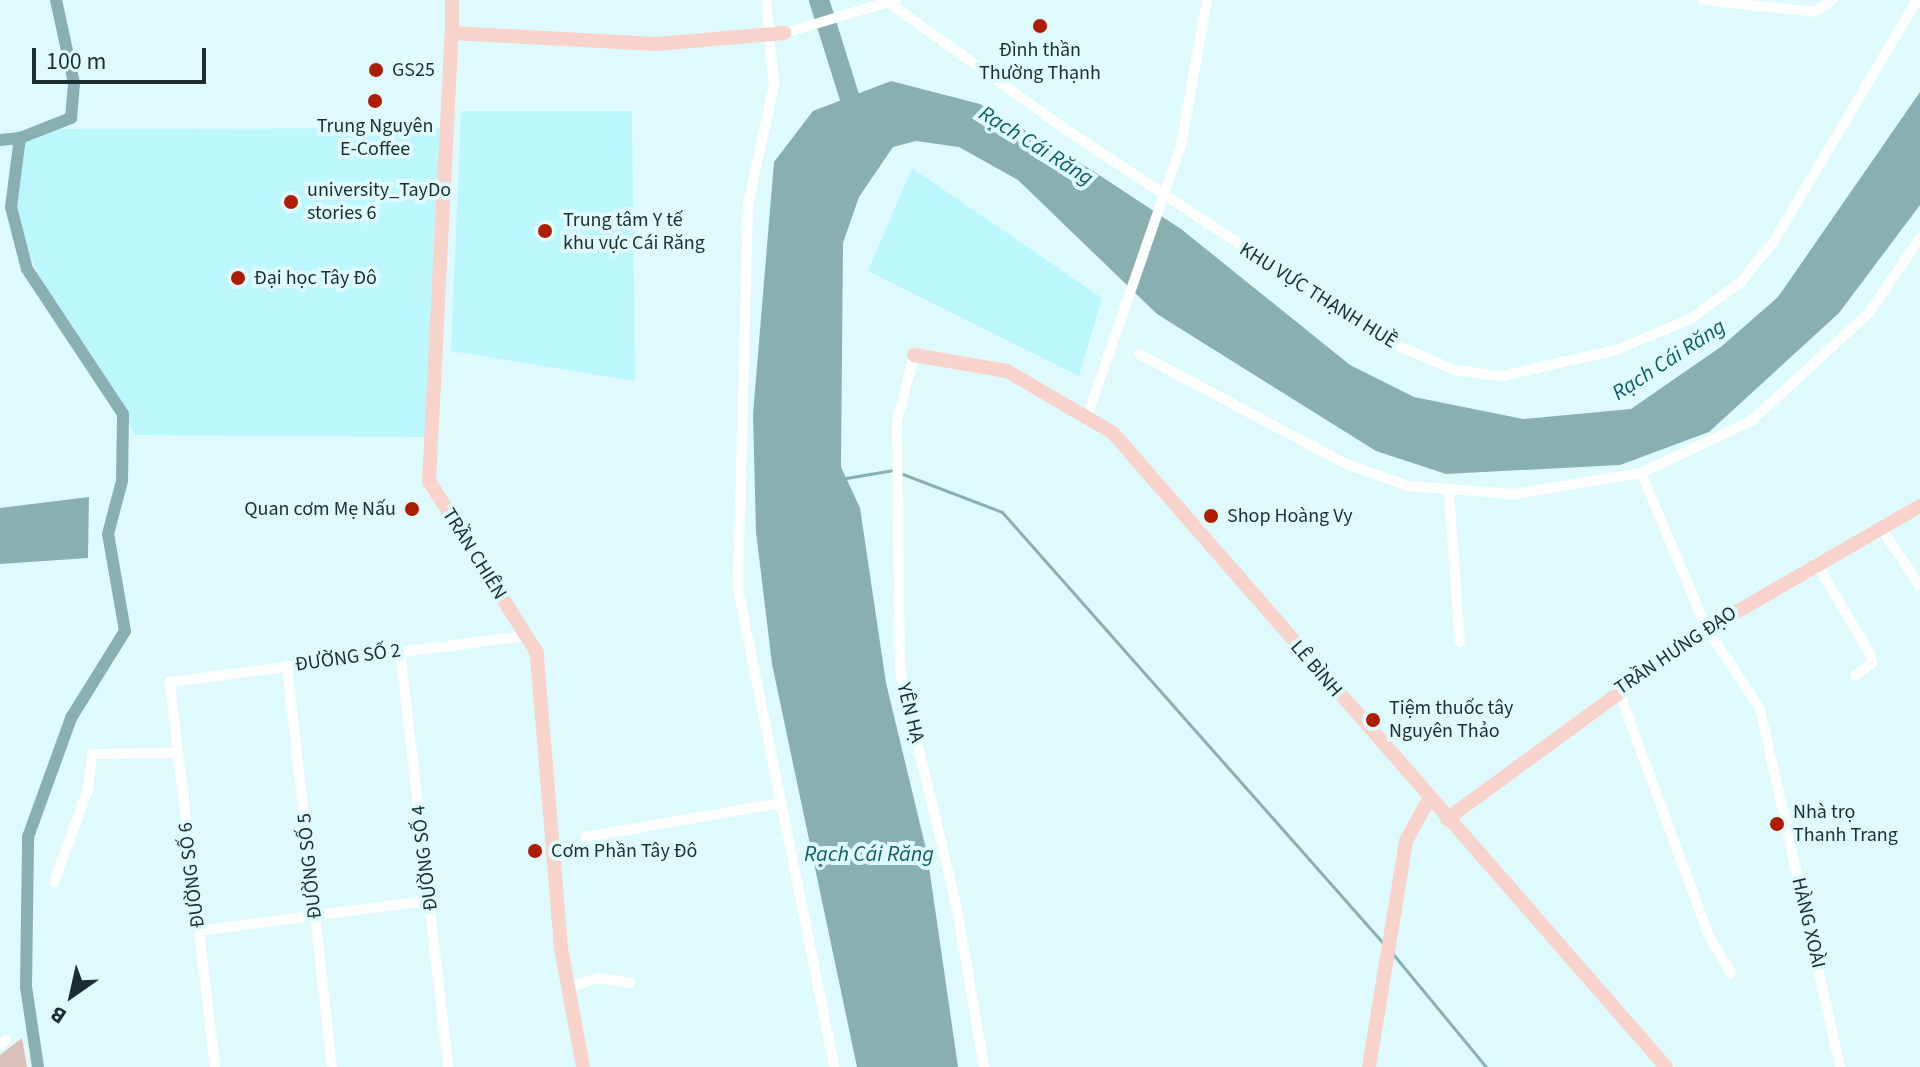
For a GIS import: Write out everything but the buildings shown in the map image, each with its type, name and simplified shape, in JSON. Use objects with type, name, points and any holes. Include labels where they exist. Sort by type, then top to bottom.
[{"type":"street","name":"TRẦN CHIÊN","points":[[452,0],[429,481],[537,653],[569,987],[583,1067]]},
{"type":"street","points":[[766,0],[778,35],[774,85],[748,204],[736,544],[750,673],[834,1067]]},
{"type":"street","points":[[1088,414],[1172,176],[1207,0]]},
{"type":"street","points":[[1703,0],[1815,12],[1832,0]]},
{"type":"street","name":"KHU VỰC THẠNH HUỀ","points":[[891,3],[1385,340],[1454,370],[1502,376],[1616,350],[1690,319],[1741,282],[1774,241],[1917,0]]},
{"type":"street","points":[[452,33],[656,44],[778,35],[891,3]]},
{"type":"street","points":[[1139,354],[1344,463],[1449,493],[1514,494],[1641,473],[1751,421],[1807,374],[1869,313],[1920,238]]},
{"type":"street","name":"LÊ BÌNH","points":[[914,355],[1007,371],[1088,414],[1146,464],[1429,799],[1666,1067]]},
{"type":"street","name":"YÊN HẠ","points":[[914,355],[897,422],[900,671],[957,909],[984,1067]]},
{"type":"street","name":"HÀNG XOÀI","points":[[1641,473],[1707,629],[1760,709],[1840,1067]]},
{"type":"street","points":[[1449,493],[1460,643]]},
{"type":"street","name":"TRẦN HƯNG ĐẠO","points":[[1447,819],[1618,689],[1707,629],[1816,563],[1920,506]]},
{"type":"street","points":[[1881,528],[1920,586]]},
{"type":"street","points":[[1816,563],[1870,654],[1872,663],[1855,676]]},
{"type":"street","name":"ĐƯỜNG SỐ 2","points":[[170,682],[526,636]]},
{"type":"street","name":"ĐƯỜNG SỐ 4","points":[[400,650],[448,1067]]},
{"type":"street","name":"ĐƯỜNG SỐ 5","points":[[287,666],[332,1067]]},
{"type":"street","name":"ĐƯỜNG SỐ 6","points":[[170,682],[215,1067]]},
{"type":"street","points":[[1618,689],[1709,936],[1731,973]]},
{"type":"street","points":[[54,882],[88,789],[92,754],[178,753]]},
{"type":"street","points":[[1369,1067],[1406,841],[1429,799]]},
{"type":"street","points":[[586,837],[776,804]]},
{"type":"street","points":[[199,931],[430,900]]},
{"type":"street","points":[[569,987],[599,978],[631,983]]},
{"type":"shaded area","name":"Trung tâm Y tế khu vực Cái Răng","points":[[461,111],[632,111],[635,381],[451,351]]},
{"type":"shaded area","name":"Đại học Tây Đô","points":[[446,128],[426,437],[135,435],[93,357],[49,299],[25,244],[16,199],[20,154],[34,129]]},
{"type":"shaded area","points":[[912,168],[1102,298],[1079,376],[868,271]]},
{"type":"shaded area","points":[[22,1038],[27,1067],[0,1067],[0,1055]]},
{"type":"water","name":"Rạch Cái Răng","points":[[891,81],[980,104],[1093,171],[1181,229],[1350,365],[1414,397],[1523,419],[1631,409],[1722,346],[1778,297],[1920,92],[1920,205],[1839,313],[1709,432],[1620,465],[1446,474],[1376,451],[1157,314],[1018,180],[959,147],[916,141],[893,147],[859,197],[843,243],[841,467],[860,508],[886,683],[927,853],[958,1067],[857,1067],[772,664],[756,532],[753,414],[774,162],[813,111]]},
{"type":"water","points":[[89,497],[88,558],[0,564],[0,508]]},
{"type":"waterway","points":[[38,1067],[26,987],[28,837],[71,718],[125,631],[108,534],[122,481],[123,414],[27,269],[11,207],[20,138],[71,118],[74,83],[56,0]]},
{"type":"waterway","points":[[819,0],[856,118]]},
{"type":"waterway","points":[[0,140],[20,138]]},
{"type":"waterway","points":[[846,478],[893,470]]},
{"type":"waterway","points":[[900,473],[1002,512],[1383,943]]},
{"type":"waterway","points":[[1393,954],[1486,1067]]},
{"type":"place","name":"Đình thần Thường Thạnh","points":[[1040,26]]},
{"type":"place","name":"GS25","points":[[376,70]]},
{"type":"place","name":"Trung Nguyên E-Coffee","points":[[375,101]]},
{"type":"place","name":"university_TayDo stories 6","points":[[291,202]]},
{"type":"place","name":"Trung tâm Y tế khu vực Cái Răng","points":[[545,231]]},
{"type":"place","name":"Đại học Tây Đô","points":[[238,278]]},
{"type":"place","name":"Quan cơm Mẹ Nấu","points":[[412,509]]},
{"type":"place","name":"Shop Hoàng Vy","points":[[1211,516]]},
{"type":"place","name":"Tiệm thuốc tây Nguyên Thảo","points":[[1373,720]]},
{"type":"place","name":"Nhà trọ Thanh Trang","points":[[1777,824]]},
{"type":"place","name":"Cơm Phần Tây Đô","points":[[535,851]]}]
